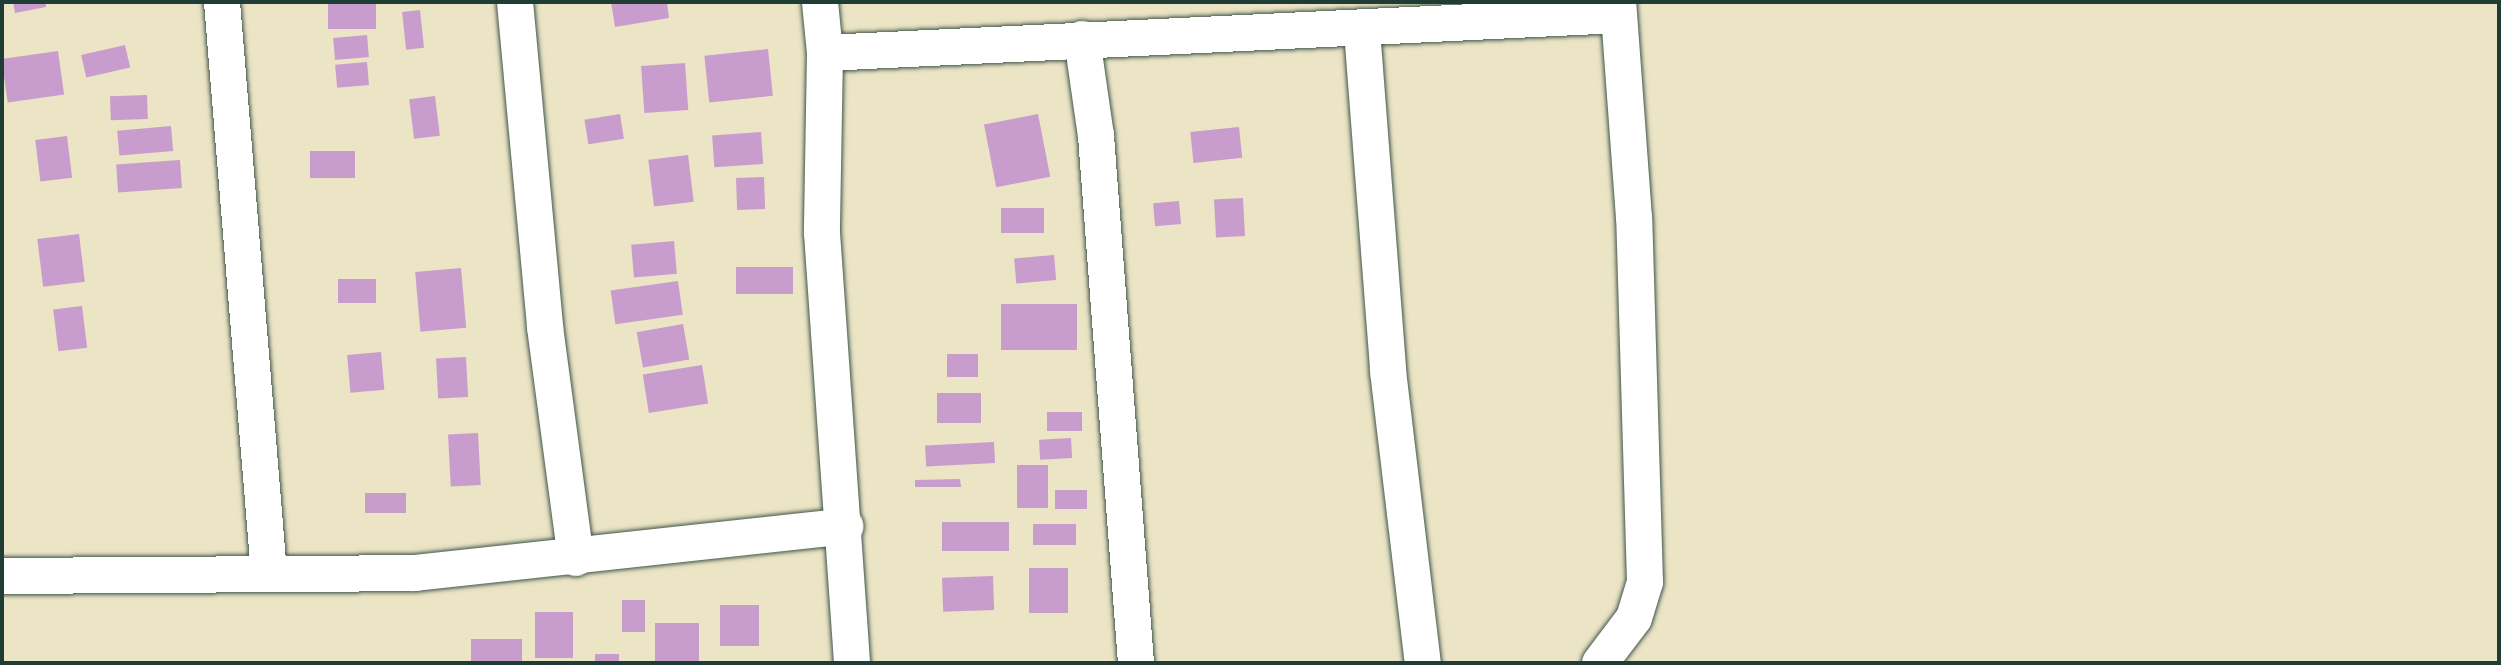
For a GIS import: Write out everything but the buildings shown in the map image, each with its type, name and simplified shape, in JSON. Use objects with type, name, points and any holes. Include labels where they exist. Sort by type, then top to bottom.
[{"type":"street","points":[[222,2],[269,574]]},
{"type":"street","points":[[515,2],[545,327],[576,558]]},
{"type":"street","points":[[820,2],[825,53],[822,233],[845,526],[852,663]]},
{"type":"street","points":[[825,53],[1082,39],[1362,30],[1618,8],[1634,218],[1645,582],[1634,618],[1600,663]]},
{"type":"street","points":[[1362,30],[1388,371],[1423,663]]},
{"type":"street","points":[[1082,39],[1097,150],[1136,663]]},
{"type":"street","points":[[2,576],[415,573],[576,558],[707,538],[845,526]]}]
